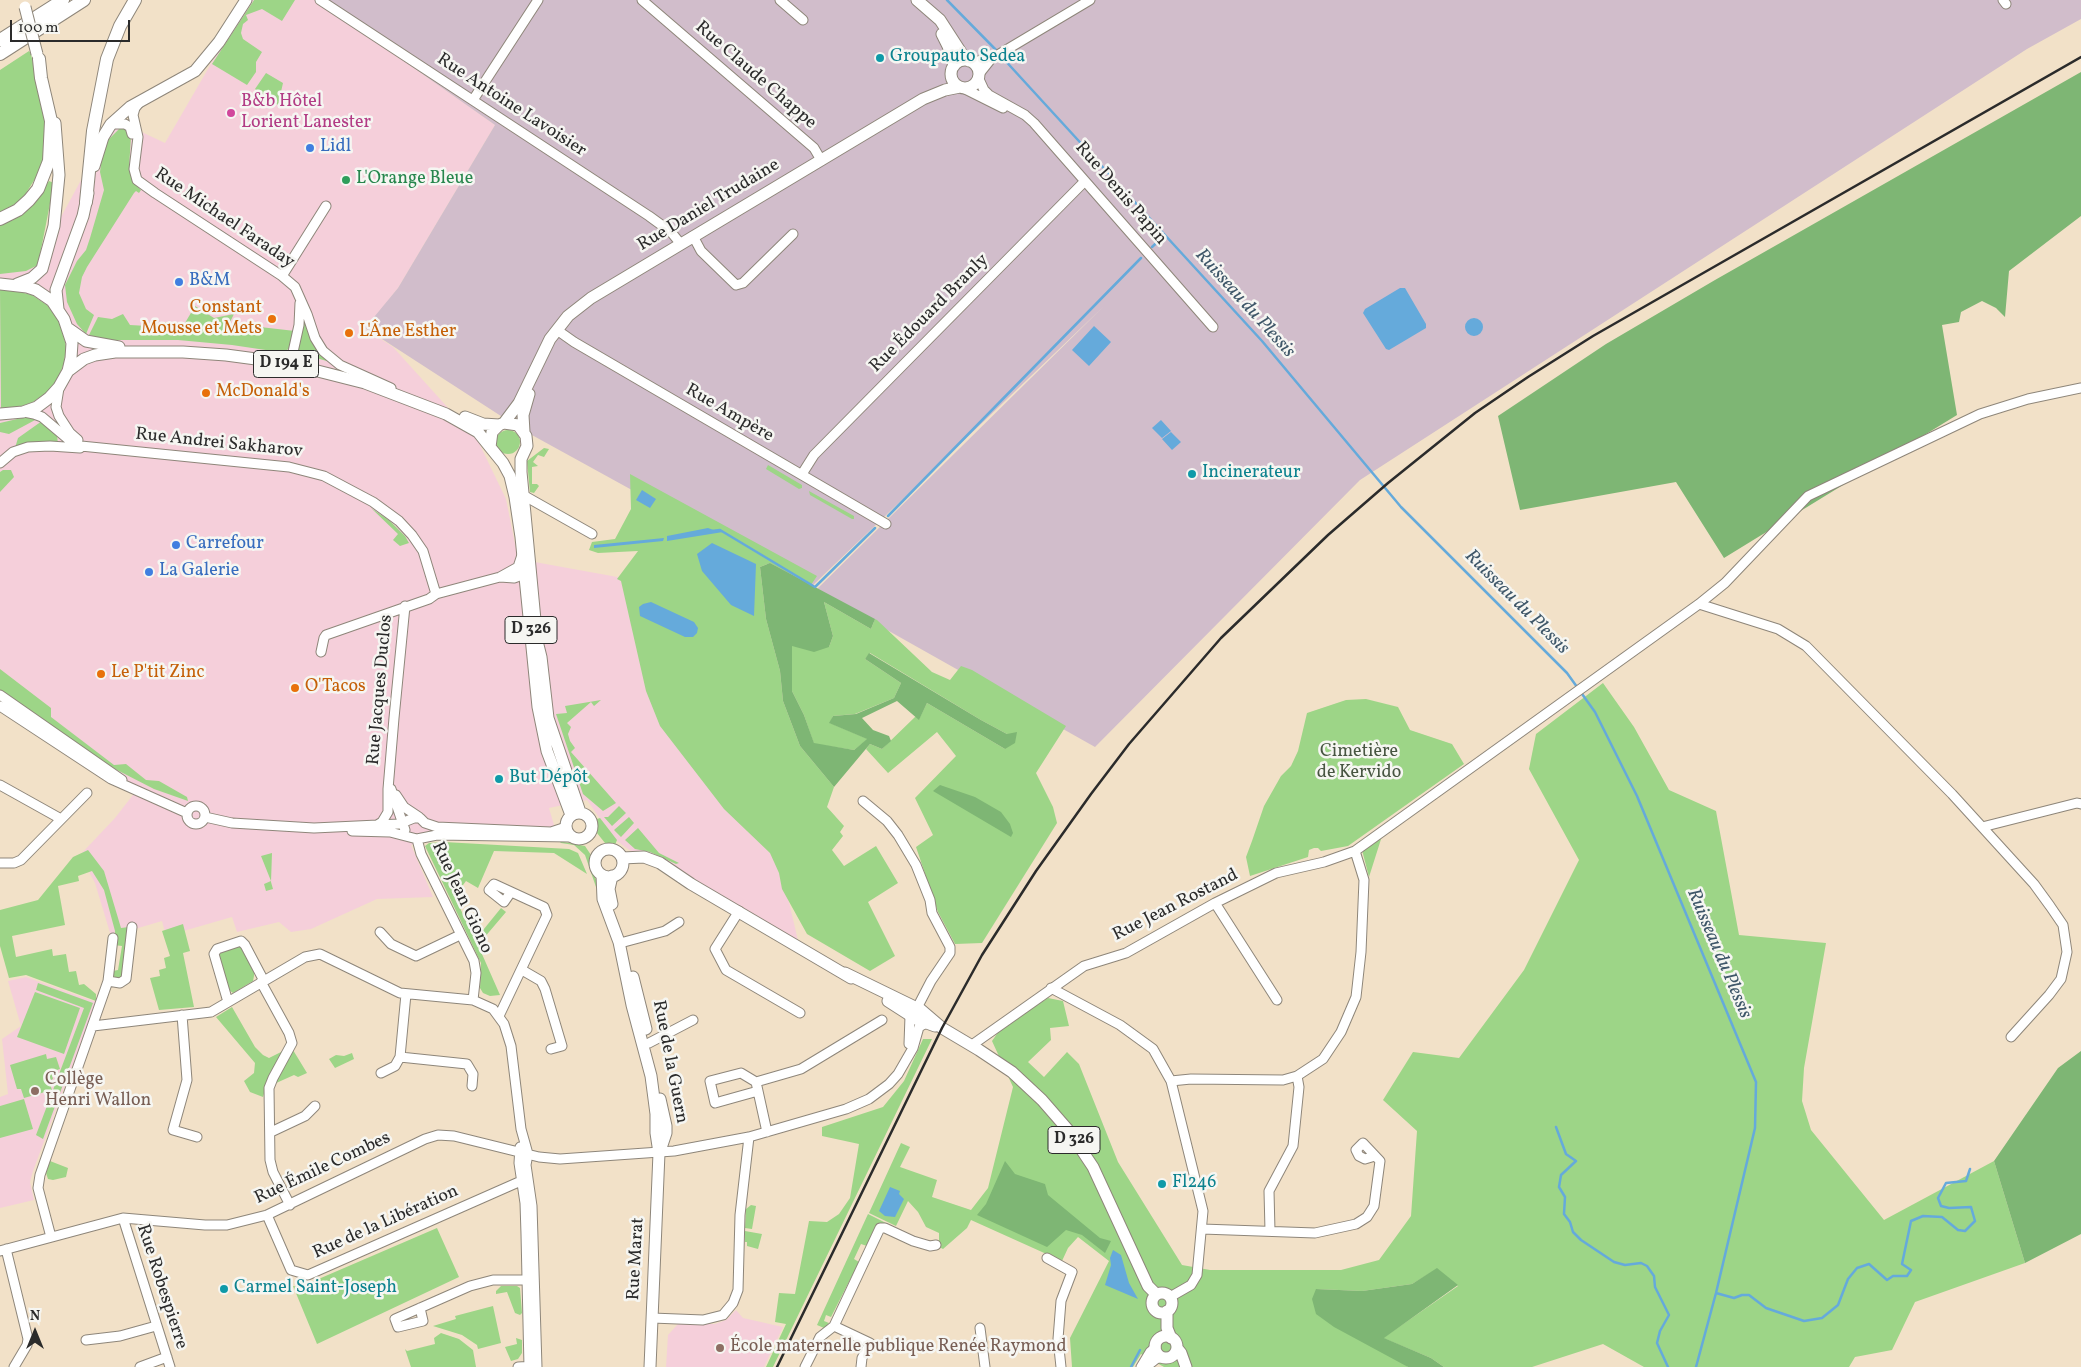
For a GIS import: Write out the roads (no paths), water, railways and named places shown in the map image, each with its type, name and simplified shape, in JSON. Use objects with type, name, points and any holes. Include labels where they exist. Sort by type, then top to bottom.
[{"type":"highway","points":[[0,40],[64,0]]},
{"type":"highway","points":[[0,54],[84,0]]},
{"type":"highway","points":[[86,202],[93,131],[107,59],[120,26],[135,0]]},
{"type":"highway","points":[[0,64],[48,33],[61,16]]},
{"type":"highway","points":[[0,219],[18,210],[29,200],[38,189],[49,161],[51,121],[38,56]]},
{"type":"main road","points":[[58,309],[56,290],[83,216],[97,152],[111,124],[130,107],[195,71],[220,42],[246,0]]},
{"type":"main road","points":[[17,284],[32,278],[42,270],[58,203],[60,175],[58,150],[46,77],[38,56],[24,2]]},
{"type":"main road","points":[[920,3],[940,20],[962,54],[976,66],[978,76],[974,84],[961,87],[954,82],[953,69],[944,37],[920,3]]},
{"type":"main road","points":[[953,69],[961,61],[971,62]]},
{"type":"main road","name":"Rue Daniel Trudaine","points":[[923,99],[948,78],[953,69]]},
{"type":"main road","name":"Rue Daniel Trudaine","points":[[501,424],[519,403],[545,346],[568,316],[591,298],[923,99],[945,90],[961,87]]},
{"type":"main road","points":[[0,284],[17,284],[36,290],[52,302],[69,329],[72,343],[68,371],[59,387],[44,402],[23,412],[0,414]]},
{"type":"main road","name":"D 194 E","points":[[69,329],[86,341],[110,347],[225,351],[291,361],[341,372],[391,388],[483,424],[501,424]]},
{"type":"main road","name":"D 194 E","points":[[68,371],[79,362],[90,357],[121,352],[211,354],[286,364],[365,383],[438,411],[468,425],[478,432],[490,447]]},
{"type":"main road","name":"Rue Daniel Trudaine","points":[[524,432],[523,415],[535,368]]},
{"type":"main road","points":[[513,423],[524,432],[527,441],[523,453],[511,460],[498,457],[490,447],[492,432],[501,424],[513,423]]},
{"type":"main road","name":"D 326","points":[[523,453],[521,472],[538,707],[548,750],[576,814]]},
{"type":"main road","name":"D 326","points":[[498,457],[504,463],[512,481],[523,552],[528,570]]},
{"type":"main road","points":[[576,814],[590,818],[593,825],[588,835],[576,839],[568,832],[568,818],[576,814]]},
{"type":"main road","points":[[588,835],[601,852]]},
{"type":"main road","points":[[613,849],[620,854],[614,870],[596,868],[596,859],[601,852],[613,849]]},
{"type":"main road","name":"D 326","points":[[614,870],[644,857],[660,863],[691,884],[972,1045],[1012,1072],[1042,1100],[1068,1131],[1092,1167],[1148,1286],[1156,1294]]},
{"type":"main road","name":"Rue de la Guern","points":[[614,870],[609,889],[610,898],[624,942],[649,1042],[666,1126],[666,1133],[659,1153]]},
{"type":"main road","name":"Rue de la Guern","points":[[614,870],[603,899],[619,942],[632,1005],[651,1076],[659,1153]]},
{"type":"main road","name":"D 326","points":[[914,1012],[926,1023],[942,1028]]},
{"type":"main road","name":"Rue Marat","points":[[650,1367],[659,1153]]},
{"type":"main road","points":[[1165,1293],[1170,1297],[1172,1303],[1163,1312],[1153,1308],[1152,1302],[1156,1294],[1165,1293]]},
{"type":"main road","points":[[1163,1312],[1167,1328],[1166,1347],[1185,1367]]},
{"type":"street","name":"Rue Antoine Lavoisier","points":[[320,0],[649,216],[671,232],[680,243]]},
{"type":"street","points":[[473,100],[538,0]]},
{"type":"street","name":"Rue Claude Chappe","points":[[642,0],[814,148],[822,160]]},
{"type":"street","points":[[780,0],[803,20]]},
{"type":"street","points":[[978,76],[991,59],[1090,0]]},
{"type":"street","points":[[971,62],[991,59]]},
{"type":"street","name":"Rue Denis Papin","points":[[978,76],[984,90],[1034,123],[1213,327]]},
{"type":"street","name":"Rue Denis Papin","points":[[961,87],[995,105],[1018,111]]},
{"type":"street","name":"Rue Michael Faraday","points":[[134,164],[138,137],[133,115],[135,108],[144,99]]},
{"type":"street","name":"Rue Michael Faraday","points":[[111,124],[122,123],[130,127],[134,137],[134,174],[141,184],[282,276],[294,288],[319,344],[333,361],[391,388]]},
{"type":"street","name":"Rue Édouard Branly","points":[[802,474],[814,455],[1085,181]]},
{"type":"street","points":[[282,276],[326,206]]},
{"type":"street","points":[[693,236],[701,251],[736,286],[744,283],[793,234]]},
{"type":"street","points":[[291,361],[299,325],[300,300]]},
{"type":"street","name":"Rue Ampère","points":[[557,330],[886,524]]},
{"type":"street","points":[[59,387],[56,407],[58,416],[70,433],[88,447]]},
{"type":"street","name":"Rue Jean Rostand","points":[[972,1045],[1084,966],[1126,953],[1216,903],[1276,873],[1324,862],[1355,850],[1583,685],[1699,604],[1725,583],[1808,496],[1980,414],[2028,399],[2081,388]]},
{"type":"street","name":"Rue Andrei Sakharov","points":[[23,412],[42,417],[73,443],[88,447],[300,468],[324,476],[373,502],[399,521],[423,551],[436,594]]},
{"type":"street","points":[[0,463],[13,452],[28,447],[40,445],[88,447]]},
{"type":"street","points":[[524,495],[592,534]]},
{"type":"street","points":[[321,652],[326,635],[429,599],[436,594],[500,577],[518,566],[523,552]]},
{"type":"street","points":[[500,577],[514,578],[528,570]]},
{"type":"street","points":[[1699,604],[1778,629],[1806,646],[1864,703],[1982,827],[2034,884],[2050,906],[2063,925],[2067,952],[2061,979],[2011,1037]]},
{"type":"street","name":"Rue Jacques Duclos","points":[[375,826],[382,822],[388,812],[405,606]]},
{"type":"street","points":[[0,695],[98,762],[136,791]]},
{"type":"street","points":[[0,706],[111,779],[187,813],[192,807],[199,806],[204,810],[205,817],[232,823],[359,832],[427,830],[423,820]]},
{"type":"street","name":"Rue Jacques Duclos","points":[[390,776],[393,789],[404,807],[423,820]]},
{"type":"street","name":"Rue Jacques Duclos","points":[[390,776],[393,798],[411,831]]},
{"type":"street","points":[[0,785],[61,819]]},
{"type":"street","points":[[0,862],[14,863],[21,860],[87,792]]},
{"type":"street","points":[[863,801],[887,821],[898,835],[916,865],[930,900],[932,913],[950,946],[950,953],[931,981],[914,1012],[905,1061]]},
{"type":"street","points":[[1982,827],[2077,803],[2081,804]]},
{"type":"street","points":[[411,831],[414,818],[437,827],[568,832]]},
{"type":"street","points":[[314,828],[375,826],[438,835],[568,832]]},
{"type":"street","name":"Rue Jean Giono","points":[[411,831],[476,967],[473,1000]]},
{"type":"street","points":[[1171,1081],[1191,1079],[1282,1080],[1297,1076],[1324,1059],[1341,1032],[1356,997],[1361,952],[1364,880],[1355,850]]},
{"type":"street","points":[[499,1016],[547,915],[544,907],[511,892]]},
{"type":"street","points":[[1216,903],[1277,1000]]},
{"type":"street","points":[[738,911],[715,949],[726,970],[800,1013]]},
{"type":"street","points":[[624,942],[665,931],[679,922]]},
{"type":"street","points":[[108,981],[120,983],[126,979],[132,927]]},
{"type":"street","points":[[380,932],[391,944],[416,956],[460,935]]},
{"type":"street","points":[[51,1237],[38,1188],[40,1175],[108,981],[113,938]]},
{"type":"street","points":[[228,1002],[214,954],[217,949],[241,941],[245,945],[262,982],[290,1033],[292,1043],[269,1088],[270,1160],[273,1172],[290,1205]]},
{"type":"street","points":[[93,1026],[211,1012],[305,957],[320,954],[400,993],[473,1000],[485,1004],[499,1016],[508,1034],[521,1129],[523,1153],[521,1181],[525,1203],[530,1280],[533,1367],[518,1367]]},
{"type":"street","points":[[522,970],[541,980],[545,989],[562,1046],[551,1049]]},
{"type":"street","points":[[1051,988],[1120,1025],[1153,1049],[1171,1081],[1203,1211],[1196,1279],[1186,1289],[1170,1297]]},
{"type":"street","points":[[381,1073],[395,1066],[400,1057],[406,994]]},
{"type":"street","points":[[182,1015],[187,1080],[173,1130],[197,1137]]},
{"type":"street","points":[[649,1042],[693,1020]]},
{"type":"street","points":[[767,1132],[757,1086],[741,1073],[710,1080],[715,1103],[757,1086],[801,1069],[882,1020]]},
{"type":"street","name":"Rue Émile Combes","points":[[3,1250],[122,1218],[227,1225],[267,1215],[425,1139],[438,1135],[454,1136],[560,1160],[659,1153],[750,1137],[846,1109],[869,1099],[889,1084],[913,1048],[919,1027],[926,1023]]},
{"type":"street","points":[[400,1057],[467,1064],[473,1074],[472,1086]]},
{"type":"street","points":[[1270,1231],[1269,1191],[1294,1146],[1299,1087],[1297,1076]]},
{"type":"street","points":[[271,1132],[282,1129],[305,1116],[315,1106]]},
{"type":"street","points":[[652,1318],[703,1320],[723,1315],[733,1303],[738,1290],[740,1215],[750,1137]]},
{"type":"street","points":[[523,1153],[532,1206],[530,1280]]},
{"type":"street","points":[[1202,1229],[1315,1233],[1356,1224],[1366,1217],[1374,1206],[1380,1161],[1375,1156]]},
{"type":"street","name":"Rue de la Libération","points":[[267,1215],[291,1270],[308,1275],[521,1181]]},
{"type":"street","name":"Rue Robespierre","points":[[122,1218],[170,1367]]},
{"type":"street","points":[[806,1367],[820,1337],[834,1326],[880,1228],[886,1228],[913,1241],[930,1246],[936,1245]]},
{"type":"street","points":[[3,1250],[28,1342],[14,1367]]},
{"type":"street","points":[[1047,1258],[1072,1272],[1061,1301],[1058,1339],[1062,1367]]},
{"type":"street","points":[[420,1308],[470,1286],[492,1280],[530,1280]]},
{"type":"street","points":[[86,1340],[120,1336],[156,1326]]},
{"type":"street","points":[[834,1326],[870,1343],[862,1358],[861,1367]]},
{"type":"street","points":[[980,1328],[985,1367]]},
{"type":"street","points":[[1141,1367],[1150,1352],[1166,1347]]},
{"type":"street","points":[[1146,1367],[1166,1347]]},
{"type":"street","points":[[140,1367],[167,1357]]},
{"type":"water","points":[[1400,288],[1405,288],[1426,324],[1426,328],[1389,350],[1386,349],[1363,313],[1365,309]]},
{"type":"water","points":[[1474,318],[1480,321],[1483,327],[1480,333],[1474,336],[1468,333],[1465,327],[1468,321]]},
{"type":"water","points":[[1094,326],[1111,342],[1089,366],[1072,350]]},
{"type":"water","points":[[1161,420],[1171,431],[1162,438],[1152,428]]},
{"type":"water","points":[[1171,432],[1181,442],[1172,450],[1162,439]]},
{"type":"water","points":[[642,490],[656,499],[650,508],[636,500]]},
{"type":"water","points":[[708,528],[716,531],[720,529],[723,532],[667,541],[667,536]]},
{"type":"water","points":[[664,538],[663,541],[594,548],[594,545]]},
{"type":"water","points":[[712,543],[756,564],[754,616],[731,605],[702,571],[697,554]]},
{"type":"water","points":[[651,602],[694,622],[698,628],[697,633],[693,637],[685,637],[640,616],[639,607]]},
{"type":"water","points":[[890,1187],[900,1191],[899,1194],[904,1199],[895,1217],[885,1216],[879,1211]]},
{"type":"water","points":[[1113,1250],[1121,1255],[1129,1283],[1138,1299],[1105,1285]]},
{"type":"waterway","name":"Ruisseau du Plessis","points":[[947,0],[998,52]]},
{"type":"waterway","name":"Ruisseau du Plessis","points":[[1001,56],[1262,341],[1401,507],[1567,673],[1595,712],[1637,796],[1756,1082],[1755,1128],[1716,1293],[1696,1367]]},
{"type":"waterway","points":[[1152,247],[1165,235]]},
{"type":"waterway","points":[[888,516],[1141,258]]},
{"type":"waterway","points":[[712,531],[720,530],[815,587],[875,528]]},
{"type":"waterway","points":[[1556,1127],[1566,1154],[1576,1161],[1561,1175],[1559,1187],[1565,1197],[1564,1214],[1570,1222],[1573,1232],[1581,1240],[1614,1262],[1625,1265],[1641,1263],[1647,1266],[1654,1276],[1655,1287],[1669,1315],[1660,1331],[1657,1343],[1668,1367]]},
{"type":"waterway","points":[[1716,1293],[1734,1298],[1749,1295],[1766,1308],[1804,1321],[1822,1318],[1838,1305],[1848,1279],[1857,1268],[1869,1264],[1887,1280],[1893,1276],[1907,1276],[1911,1270],[1902,1264],[1911,1221],[1923,1216],[1942,1217],[1958,1230],[1965,1231],[1975,1221],[1971,1207],[1949,1208],[1941,1206],[1938,1198],[1946,1183],[1966,1181],[1970,1169]]},
{"type":"waterway","points":[[1131,1367],[1140,1350]]},
{"type":"railway","points":[[777,1367],[942,1028],[982,955],[1036,871],[1091,794],[1129,744],[1221,638],[1328,535],[1388,483],[1475,413],[1528,377],[1593,336],[2081,57]]},
{"type":"place","name":"Groupauto Sedea","points":[[880,58]]},
{"type":"place","name":"B&b Hôtel Lorient Lanester","points":[[231,113]]},
{"type":"place","name":"Lidl","points":[[310,148]]},
{"type":"place","name":"L'Orange Bleue","points":[[346,180]]},
{"type":"place","name":"B&M","points":[[179,282]]},
{"type":"place","name":"Constant Mousse et Mets","points":[[272,319]]},
{"type":"place","name":"L'Âne Esther","points":[[349,333]]},
{"type":"place","name":"McDonald's","points":[[206,393]]},
{"type":"place","name":"Incinerateur","points":[[1192,474]]},
{"type":"place","name":"Carrefour","points":[[176,545]]},
{"type":"place","name":"La Galerie","points":[[149,572]]},
{"type":"place","name":"Le P'tit Zinc","points":[[101,674]]},
{"type":"place","name":"O'Tacos","points":[[295,688]]},
{"type":"place","name":"But Dépôt","points":[[499,779]]},
{"type":"place","name":"Collège Henri Wallon","points":[[35,1091]]},
{"type":"place","name":"Fl246","points":[[1162,1184]]},
{"type":"place","name":"Carmel Saint-Joseph","points":[[224,1289]]},
{"type":"place","name":"École maternelle publique Renée Raymond","points":[[720,1348]]},
{"type":"park label","name":"Cimetière de Kervido","points":[[1359,763]]}]
